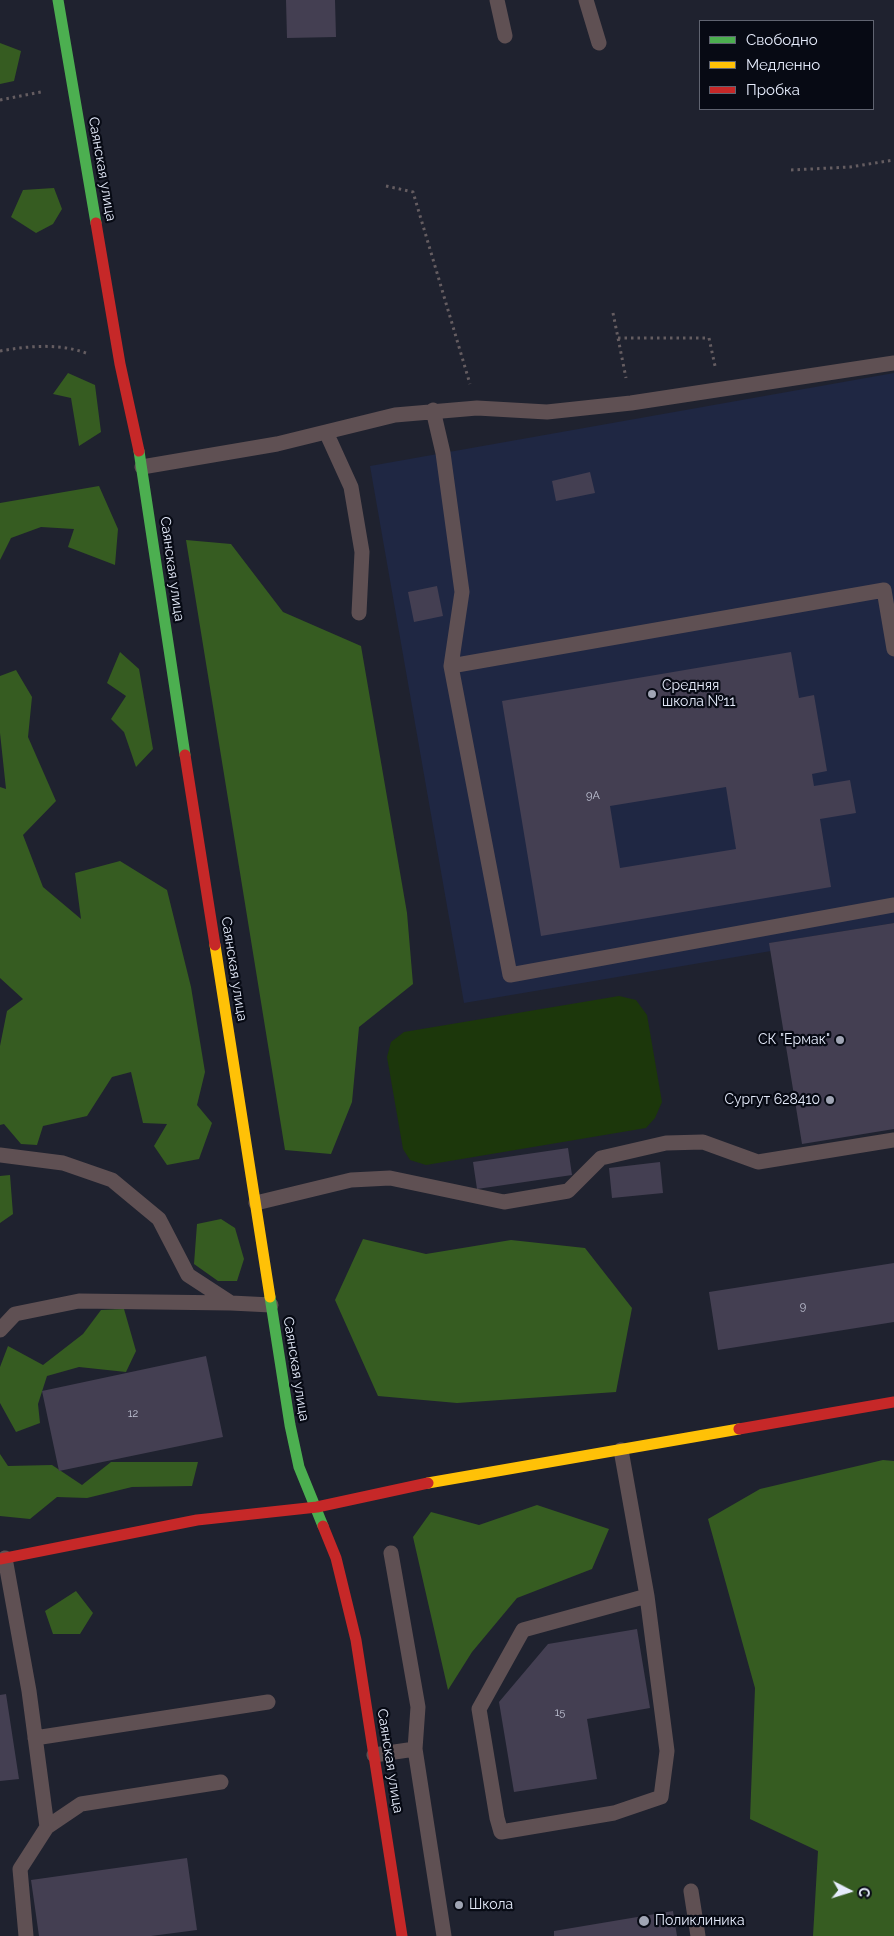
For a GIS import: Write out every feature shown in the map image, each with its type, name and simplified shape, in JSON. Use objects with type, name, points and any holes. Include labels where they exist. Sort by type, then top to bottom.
[{"type":"street","name":"Саянская улица","points":[[58,0],[120,364],[142,467],[169,653],[271,1305],[299,1467],[317,1507],[336,1558],[356,1640],[402,1936]]},
{"type":"street","points":[[2,1558],[198,1520],[317,1507],[406,1487],[894,1402]]},
{"type":"lane","points":[[497,0],[505,36]]},
{"type":"lane","points":[[586,0],[599,43]]},
{"type":"lane","points":[[142,467],[277,444],[395,415],[433,410],[476,408],[547,412],[631,403],[894,363]]},
{"type":"lane","points":[[433,410],[444,453],[462,592],[451,666],[510,975],[894,905]]},
{"type":"lane","points":[[326,432],[351,487],[362,552],[359,613]]},
{"type":"lane","points":[[451,666],[884,590],[894,650]]},
{"type":"lane","points":[[256,1203],[351,1180],[390,1178],[504,1202],[568,1191],[601,1158],[666,1144],[703,1142],[758,1162],[894,1140]]},
{"type":"lane","points":[[0,1155],[63,1163],[112,1180],[159,1219],[188,1275],[231,1303]]},
{"type":"lane","points":[[0,1330],[15,1314],[80,1301],[271,1305]]},
{"type":"lane","points":[[621,1450],[647,1596],[667,1751],[661,1797],[614,1813],[501,1832],[479,1709],[523,1630],[647,1596]]},
{"type":"lane","points":[[391,1553],[418,1707],[415,1749],[444,1936]]},
{"type":"lane","points":[[2,1558],[35,1738],[47,1827]]},
{"type":"lane","points":[[35,1738],[268,1702]]},
{"type":"lane","points":[[374,1755],[415,1749]]},
{"type":"lane","points":[[26,1936],[20,1869],[47,1827],[81,1804],[222,1782]]},
{"type":"lane","points":[[691,1891],[698,1936]]},
{"type":"path","points":[[0,100],[72,87]]},
{"type":"path","points":[[791,170],[850,167],[894,160]]},
{"type":"path","points":[[386,186],[413,192],[476,408]]},
{"type":"path","points":[[613,313],[631,403]]},
{"type":"path","points":[[618,338],[709,338],[721,389]]},
{"type":"path","points":[[0,351],[30,346],[72,348],[120,364]]},
{"type":"shaded area","name":"Средняя школа №11","points":[[894,373],[894,923],[770,943],[771,951],[464,1003],[370,466]]},
{"type":"green space","points":[[0,43],[21,51],[14,81],[0,84]]},
{"type":"green space","points":[[54,188],[62,209],[53,224],[36,233],[11,217],[23,190]]},
{"type":"green space","points":[[68,373],[95,385],[101,432],[79,446],[71,398],[53,394]]},
{"type":"green space","points":[[99,486],[118,529],[115,565],[68,547],[74,529],[41,527],[11,538],[0,560],[0,503]]},
{"type":"green space","points":[[186,540],[231,544],[283,612],[361,646],[407,913],[413,984],[359,1027],[352,1102],[331,1154],[285,1150]]},
{"type":"green space","points":[[120,652],[139,669],[153,749],[136,767],[124,732],[111,719],[126,696],[107,683]]},
{"type":"green space","points":[[16,670],[32,697],[28,737],[56,801],[23,835],[43,887],[81,919],[75,873],[120,861],[167,890],[191,987],[205,1072],[197,1105],[212,1123],[199,1159],[167,1165],[154,1146],[167,1124],[143,1123],[131,1072],[112,1077],[87,1116],[43,1126],[37,1145],[21,1144],[4,1124],[0,1125],[0,1046],[7,1011],[23,999],[0,978],[0,787],[6,789],[0,733],[0,676]]},
{"type":"green space","points":[[619,996],[636,1000],[647,1015],[662,1102],[655,1118],[646,1128],[426,1165],[410,1160],[403,1149],[387,1057],[391,1042],[404,1032]]},
{"type":"green space","points":[[10,1175],[13,1214],[0,1223],[0,1176]]},
{"type":"green space","points":[[221,1219],[235,1228],[244,1259],[237,1281],[218,1281],[194,1264],[197,1224]]},
{"type":"green space","points":[[363,1239],[426,1254],[511,1240],[585,1248],[632,1308],[616,1392],[457,1403],[378,1396],[335,1300]]},
{"type":"green space","points":[[124,1309],[136,1351],[126,1372],[79,1367],[47,1376],[38,1404],[40,1423],[16,1432],[0,1403],[0,1367],[8,1346],[43,1365],[83,1334],[101,1310]]},
{"type":"green space","points":[[0,1454],[8,1466],[52,1465],[82,1485],[111,1462],[198,1462],[192,1486],[132,1487],[87,1498],[57,1497],[30,1519],[0,1516]]},
{"type":"green space","points":[[883,1460],[894,1461],[894,1936],[813,1936],[818,1851],[750,1819],[755,1688],[708,1519],[760,1489]]},
{"type":"green space","points":[[537,1505],[609,1529],[592,1569],[517,1598],[472,1652],[448,1690],[413,1537],[431,1512],[479,1525]]},
{"type":"green space","points":[[76,1591],[93,1613],[80,1634],[53,1634],[45,1611]]},
{"type":"building","points":[[286,0],[335,0],[336,37],[287,38]]},
{"type":"building","points":[[590,472],[595,493],[556,501],[552,481]]},
{"type":"building","points":[[437,586],[443,616],[414,622],[408,592]]},
{"type":"building","points":[[791,652],[799,698],[814,695],[827,771],[812,774],[814,786],[850,780],[856,813],[820,819],[831,887],[541,936],[502,701]],"holes":[[[726,787],[736,849],[620,868],[610,806]]]},
{"type":"building","name":"СК \"Ермак\"","points":[[894,923],[894,1129],[802,1144],[769,943]]},
{"type":"building","points":[[568,1148],[572,1175],[477,1189],[473,1162]]},
{"type":"building","points":[[660,1162],[663,1193],[612,1198],[609,1168]]},
{"type":"building","points":[[894,1263],[894,1322],[718,1350],[709,1292]]},
{"type":"building","points":[[206,1356],[223,1437],[59,1471],[42,1391]]},
{"type":"building","points":[[637,1629],[650,1708],[587,1719],[597,1779],[514,1792],[499,1702],[548,1644]]},
{"type":"building","points":[[6,1694],[19,1779],[0,1781],[0,1695]]},
{"type":"building","points":[[187,1858],[197,1930],[151,1936],[39,1936],[31,1880]]},
{"type":"building","name":"Поликлиника","points":[[673,1911],[677,1936],[554,1936],[554,1931]]},
{"type":"traffic: fast","points":[[58,0],[96,223]]},
{"type":"traffic: fast","points":[[139,451],[185,755]]},
{"type":"traffic: fast","points":[[270,1297],[290,1425],[299,1467],[323,1526]]},
{"type":"traffic: slow","points":[[215,945],[270,1297]]},
{"type":"traffic: slow","points":[[428,1483],[739,1429]]},
{"type":"traffic: jam","points":[[96,223],[120,364],[139,451]]},
{"type":"traffic: jam","points":[[185,755],[215,945]]},
{"type":"traffic: jam","points":[[739,1429],[894,1402]]},
{"type":"traffic: jam","points":[[0,1559],[197,1520],[317,1507],[428,1483]]},
{"type":"traffic: jam","points":[[323,1526],[336,1558],[356,1640],[402,1936]]},
{"type":"place","name":"Средняя школа №11","points":[[652,694]]},
{"type":"place","name":"СК \"Ермак\"","points":[[840,1040]]},
{"type":"place","name":"Сургут 628410","points":[[830,1100]]},
{"type":"place","name":"Школа","points":[[459,1905]]},
{"type":"place","name":"Поликлиника","points":[[644,1921]]}]
